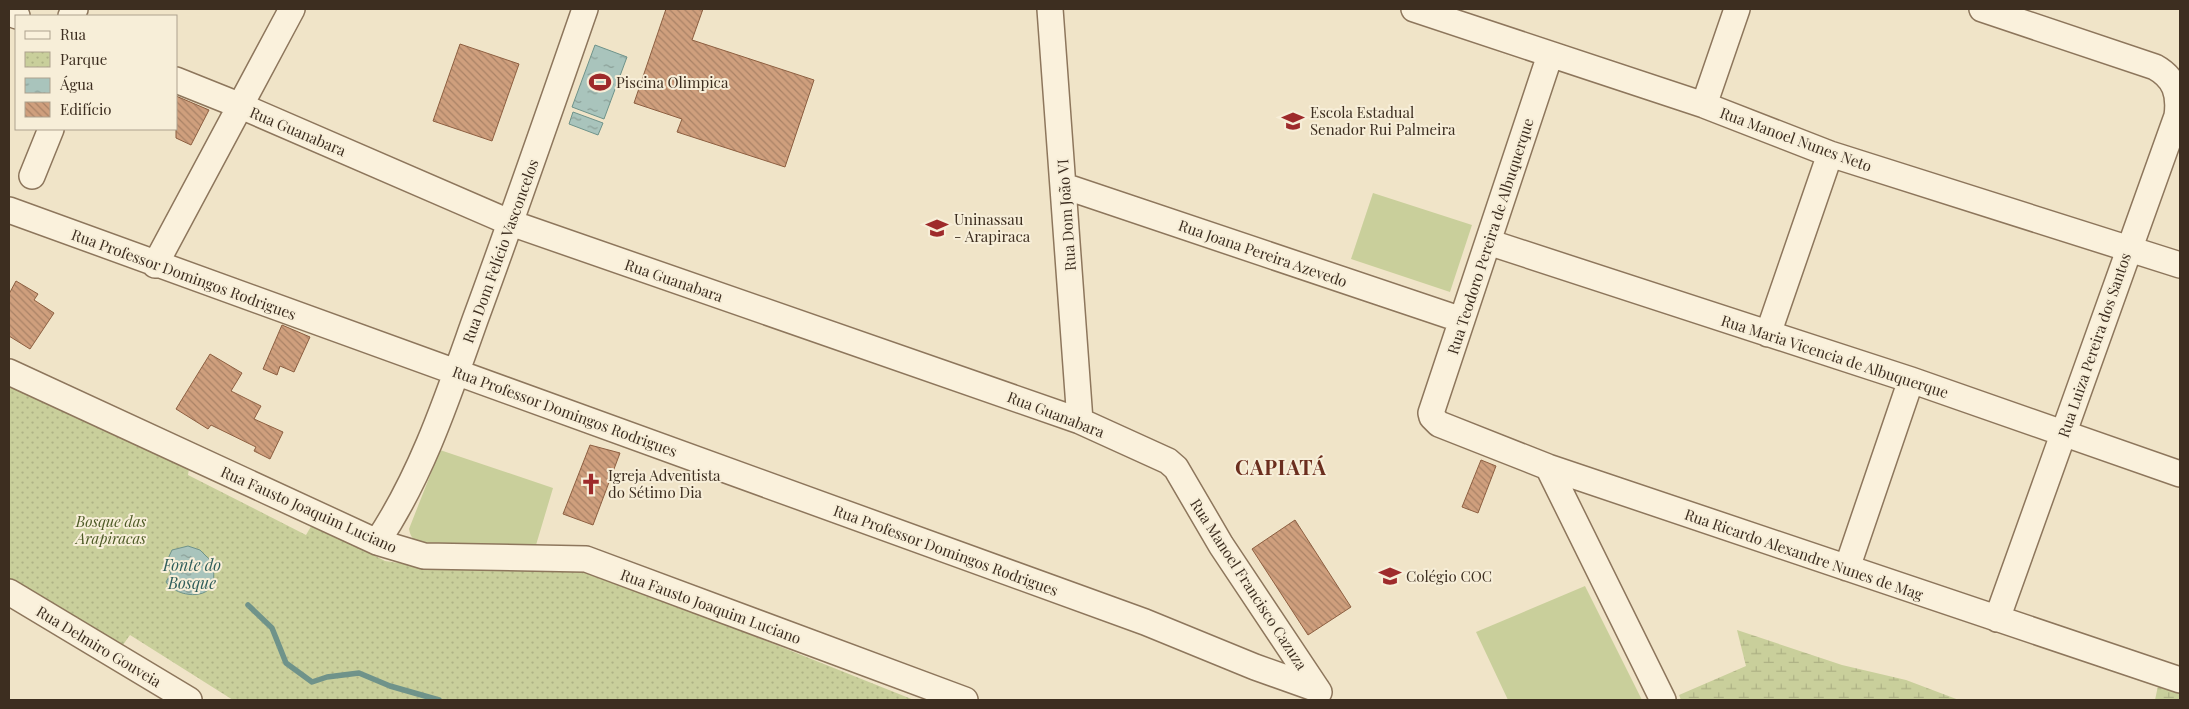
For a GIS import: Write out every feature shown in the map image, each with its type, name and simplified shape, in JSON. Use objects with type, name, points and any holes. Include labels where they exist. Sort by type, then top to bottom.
[{"type":"street","points":[[155,265],[292,9]]},
{"type":"street","name":"Rua Dom Felício Vasconcelos","points":[[378,542],[393,519],[425,453],[457,371],[585,9]]},
{"type":"street","name":"Rua Dom João VI","points":[[1050,9],[1080,421]]},
{"type":"street","name":"Rua Manoel Nunes Neto","points":[[1414,9],[1550,56],[1704,105],[1830,154],[2180,265]]},
{"type":"street","points":[[1704,105],[1737,9]]},
{"type":"street","name":"Rua Luiza Pereira dos Santos","points":[[1982,9],[2155,67],[2165,73],[2175,87],[2179,100],[2177,116],[2128,248],[1997,620]]},
{"type":"street","name":"Rua Teodoro Pereira de Albuquerque","points":[[1432,417],[1431,413],[1550,56]]},
{"type":"street","name":"Rua Guanabara","points":[[178,81],[241,106],[510,223],[1080,421],[1168,461],[1176,468]]},
{"type":"street","points":[[32,176],[50,130]]},
{"type":"street","points":[[1768,334],[1830,154]]},
{"type":"street","name":"Rua Joana Pereira Azevedo","points":[[1064,186],[1462,320]]},
{"type":"street","name":"Rua Professor Domingos Rodrigues","points":[[9,210],[155,265],[457,371],[1145,622],[1321,695]]},
{"type":"street","name":"Rua Maria Vicencia de Albuquerque","points":[[1488,242],[1911,380],[2180,474]]},
{"type":"street","name":"Rua Fausto Joaquim Luciano","points":[[9,372],[378,542],[424,556],[586,559],[965,700]]},
{"type":"street","points":[[1847,568],[1911,380]]},
{"type":"street","name":"Rua Ricardo Alexandre Nunes de Mag","points":[[1432,417],[1439,424],[1548,467],[1997,620],[2174,678]]},
{"type":"street","points":[[1548,467],[1663,700]]},
{"type":"street","name":"Rua Manoel Francisco Cazuza","points":[[1176,468],[1220,545],[1321,695]]},
{"type":"street","name":"Rua Delmiro Gouveia","points":[[9,592],[181,698]]},
{"type":"street","points":[[2173,700],[2174,678]]},
{"type":"green space","points":[[1373,193],[1472,225],[1450,292],[1351,259]]},
{"type":"green space","name":"Bosque das Arapiracas","points":[[9,380],[190,462],[188,475],[306,535],[313,523],[385,561],[426,567],[576,565],[914,700],[233,700],[130,635],[120,649],[61,609],[9,579]]},
{"type":"green space","points":[[440,450],[553,488],[536,545],[426,544],[413,538],[409,529]]},
{"type":"green space","points":[[1585,586],[1642,700],[1508,700],[1476,632]]},
{"type":"green space","points":[[1737,630],[1842,665],[1906,680],[1959,700],[1681,700],[1679,695],[1746,666]]},
{"type":"green space","points":[[2159,681],[2180,688],[2180,700],[2155,700]]},
{"type":"water","name":"Piscina Olimpica","points":[[595,45],[627,57],[604,119],[572,107]]},
{"type":"water","points":[[573,112],[603,123],[598,135],[569,124]]},
{"type":"water","name":"Fonte do Bosque","points":[[188,546],[200,550],[214,564],[212,585],[208,590],[196,595],[175,590],[166,582],[171,573],[166,563],[172,550]]},
{"type":"building","points":[[666,9],[703,9],[692,40],[814,80],[785,167],[677,132],[682,119],[634,103]]},
{"type":"building","points":[[460,44],[519,64],[492,141],[433,121]]},
{"type":"building","points":[[178,97],[209,110],[191,145],[176,138],[176,130],[178,130]]},
{"type":"building","points":[[16,281],[38,294],[34,300],[54,313],[30,349],[9,336],[9,294]]},
{"type":"building","points":[[282,325],[310,337],[294,372],[280,366],[277,375],[263,369]]},
{"type":"building","points":[[210,354],[242,373],[231,391],[261,406],[254,419],[283,432],[270,459],[254,451],[256,447],[211,425],[208,429],[176,409]]},
{"type":"building","name":"Igreja Adventista do Sétimo Dia","points":[[590,445],[620,453],[593,525],[563,514]]},
{"type":"building","points":[[1481,460],[1496,466],[1478,513],[1462,507]]},
{"type":"building","points":[[1295,520],[1351,607],[1308,635],[1252,549]]},
{"type":"waterway","points":[[248,605],[272,628],[286,663],[312,682],[327,677],[359,673],[390,686],[439,700]]},
{"type":"place","name":"Piscina Olimpica","points":[[600,82]]},
{"type":"place","name":"Escola Estadual Senador Rui Palmeira","points":[[1293,121]]},
{"type":"place","name":"Uninassau - Arapiraca","points":[[937,228]]},
{"type":"place","name":"Igreja Adventista do Sétimo Dia","points":[[591,484]]},
{"type":"place","name":"Colégio COC","points":[[1390,576]]},
{"type":"district","name":"CAPIATÁ","points":[[1281,466]]}]
